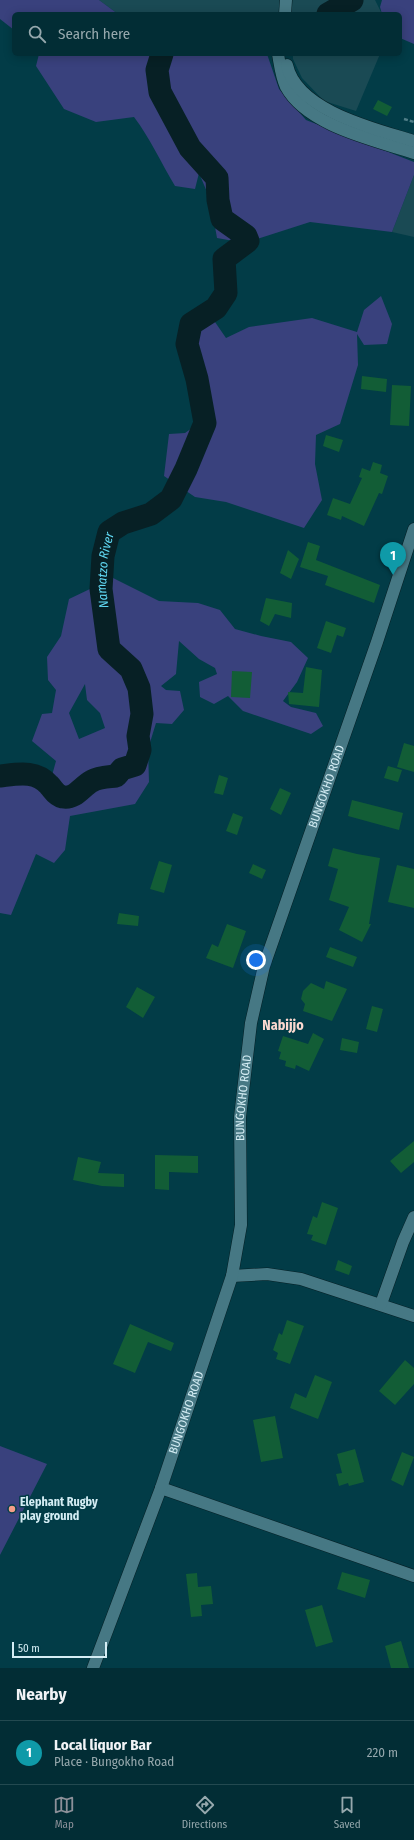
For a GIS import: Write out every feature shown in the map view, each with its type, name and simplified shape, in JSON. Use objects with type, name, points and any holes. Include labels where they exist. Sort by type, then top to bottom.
[{"type":"street","points":[[279,12],[280,0]]},
{"type":"street","points":[[284,12],[286,0]]},
{"type":"street","points":[[278,56],[281,73],[286,87],[296,101],[318,118],[414,153]]},
{"type":"street","points":[[285,56],[288,71],[294,84],[323,108],[368,126],[414,141]]},
{"type":"street","name":"BUNGOKHO ROAD","points":[[94,1668],[161,1488],[232,1276],[241,1225],[240,1117],[252,1023],[264,966],[375,649],[414,529]]},
{"type":"street","points":[[382,1304],[403,1242],[414,1217]]},
{"type":"street","points":[[232,1276],[267,1274],[301,1279],[382,1304],[414,1316]]},
{"type":"street","points":[[161,1488],[414,1576]]},
{"type":"path","points":[[404,119],[414,122]]},
{"type":"shaded area","points":[[0,0],[99,0],[115,12],[12,12],[12,28],[0,19]]},
{"type":"shaded area","points":[[99,0],[375,0],[381,12],[115,12]]},
{"type":"shaded area","points":[[382,0],[414,0],[414,44],[402,39],[402,12],[381,12],[380,7]]},
{"type":"shaded area","points":[[38,56],[268,56],[279,89],[306,120],[414,162],[414,175],[392,232],[310,222],[245,243],[217,238],[210,199],[199,173],[195,189],[175,186],[134,117],[96,122],[64,109],[36,66]]},
{"type":"shaded area","points":[[293,56],[379,56],[356,111],[324,101],[302,78]]},
{"type":"shaded area","points":[[414,175],[414,237],[392,232]]},
{"type":"shaded area","points":[[381,296],[392,324],[387,344],[364,345],[357,334],[358,365],[340,424],[316,435],[315,464],[322,500],[304,528],[226,502],[195,497],[164,476],[169,434],[185,433],[199,423],[202,364],[182,328],[204,306],[226,338],[249,327],[312,318],[357,332],[364,310]]},
{"type":"shaded area","points":[[113,578],[159,601],[198,603],[220,610],[235,629],[291,642],[308,658],[297,682],[283,701],[291,707],[316,713],[323,726],[311,734],[243,711],[228,696],[214,704],[200,697],[199,682],[217,674],[215,668],[199,659],[179,641],[176,674],[161,686],[166,690],[180,691],[184,710],[172,724],[156,723],[148,749],[149,782],[135,804],[70,816],[65,850],[54,863],[36,854],[11,915],[0,913],[0,786],[51,779],[56,761],[32,741],[42,714],[52,713],[56,690],[48,680],[47,657],[61,636],[69,599]],"holes":[[[85,684],[87,700],[100,713],[105,728],[79,739],[69,713]]]},
{"type":"shaded area","name":"Elephant Rugby play ground","points":[[0,1446],[47,1464],[0,1555]]},
{"type":"building","points":[[378,100],[392,107],[387,116],[373,109]]},
{"type":"building","points":[[362,376],[387,379],[386,392],[361,389]]},
{"type":"building","points":[[392,385],[411,386],[409,426],[390,425]]},
{"type":"building","points":[[326,435],[343,440],[339,452],[323,446]]},
{"type":"building","points":[[373,462],[382,465],[380,473],[388,476],[382,494],[379,493],[364,526],[342,516],[341,520],[327,515],[333,498],[350,504],[362,478],[359,477],[362,468],[370,471]]},
{"type":"building","points":[[308,542],[320,546],[316,560],[380,585],[374,603],[325,585],[328,576],[300,567]]},
{"type":"building","points":[[288,550],[299,559],[291,579],[280,573]]},
{"type":"building","points":[[266,598],[292,603],[291,618],[275,614],[269,626],[260,621]]},
{"type":"building","points":[[326,621],[346,628],[343,637],[337,635],[331,653],[317,648]]},
{"type":"building","points":[[306,667],[322,670],[319,707],[289,704],[288,692],[303,693]]},
{"type":"building","points":[[232,671],[252,672],[250,698],[231,697]]},
{"type":"building","points":[[404,743],[414,746],[414,772],[397,767]]},
{"type":"building","points":[[388,766],[402,770],[398,782],[384,778]]},
{"type":"building","points":[[219,775],[228,778],[223,795],[214,793]]},
{"type":"building","points":[[280,788],[291,793],[281,815],[270,809]]},
{"type":"building","points":[[352,800],[403,813],[399,830],[348,816]]},
{"type":"building","points":[[233,813],[243,817],[237,835],[226,831]]},
{"type":"building","points":[[333,848],[380,858],[369,924],[371,924],[362,942],[339,930],[349,907],[329,900],[338,869],[328,866]]},
{"type":"building","points":[[159,861],[172,865],[164,893],[150,889]]},
{"type":"building","points":[[253,864],[266,870],[262,879],[249,873]]},
{"type":"building","points":[[397,865],[414,869],[414,908],[388,902]]},
{"type":"building","points":[[119,913],[139,916],[138,926],[117,924]]},
{"type":"building","points":[[227,924],[246,931],[233,968],[206,958],[212,944],[218,947]]},
{"type":"building","points":[[330,947],[357,957],[353,967],[326,957]]},
{"type":"building","points":[[326,981],[347,989],[332,1021],[303,1011],[305,1004],[301,999],[303,991],[311,983],[324,989]]},
{"type":"building","points":[[137,987],[155,997],[143,1018],[126,1007]]},
{"type":"building","points":[[372,1006],[383,1009],[377,1032],[366,1029]]},
{"type":"building","points":[[313,1033],[324,1039],[309,1071],[296,1065],[295,1069],[285,1066],[286,1061],[279,1059],[281,1052],[278,1051],[283,1036],[308,1044]]},
{"type":"building","points":[[342,1038],[359,1042],[357,1053],[340,1050]]},
{"type":"building","points":[[414,1141],[414,1162],[401,1173],[390,1161]]},
{"type":"building","points":[[155,1155],[198,1156],[198,1173],[169,1172],[169,1190],[155,1189]]},
{"type":"building","points":[[78,1157],[101,1162],[98,1173],[124,1174],[124,1187],[102,1186],[73,1180]]},
{"type":"building","points":[[322,1202],[338,1208],[326,1245],[311,1240],[313,1235],[307,1234],[313,1216],[317,1218]]},
{"type":"building","points":[[338,1260],[352,1266],[349,1275],[335,1270]]},
{"type":"building","points":[[287,1320],[304,1326],[290,1364],[276,1359],[278,1353],[273,1350],[279,1333],[282,1335]]},
{"type":"building","points":[[130,1324],[174,1343],[171,1351],[148,1342],[135,1373],[113,1364]]},
{"type":"building","points":[[405,1360],[414,1368],[414,1384],[395,1405],[379,1391]]},
{"type":"building","points":[[315,1375],[332,1382],[318,1419],[290,1408],[295,1393],[306,1398]]},
{"type":"building","points":[[275,1416],[283,1458],[261,1462],[253,1420]]},
{"type":"building","points":[[355,1449],[364,1482],[349,1486],[348,1483],[339,1486],[336,1474],[342,1473],[337,1454]]},
{"type":"building","points":[[402,1452],[414,1457],[403,1486],[391,1480]]},
{"type":"building","points":[[342,1572],[370,1580],[365,1598],[337,1589]]},
{"type":"building","points":[[197,1573],[198,1587],[211,1586],[213,1604],[201,1605],[202,1616],[191,1617],[186,1574]]},
{"type":"building","points":[[322,1605],[333,1642],[316,1647],[305,1610]]},
{"type":"building","points":[[401,1641],[409,1668],[391,1668],[385,1646]]},
{"type":"waterway","name":"Namatzo River","points":[[331,12],[352,0]]},
{"type":"waterway","name":"Namatzo River","points":[[0,776],[20,774],[33,775],[44,780],[58,795],[68,797],[75,794],[88,783],[104,777],[116,776],[122,769],[135,765],[140,750],[138,736],[142,714],[139,688],[131,669],[109,649],[101,589],[103,556],[109,532],[123,523],[151,514],[171,499],[186,469],[205,423],[197,379],[187,344],[191,324],[216,308],[226,293],[224,259],[248,241],[246,236],[222,219],[218,200],[217,178],[190,148],[160,92],[157,70],[161,56]]},
{"type":"place","name":"Local liquor Bar","points":[[393,575]]},
{"type":"place","name":"Elephant Rugby play ground","points":[[12,1509]]},
{"type":"district","name":"Nabijjo","points":[[283,1025]]}]
